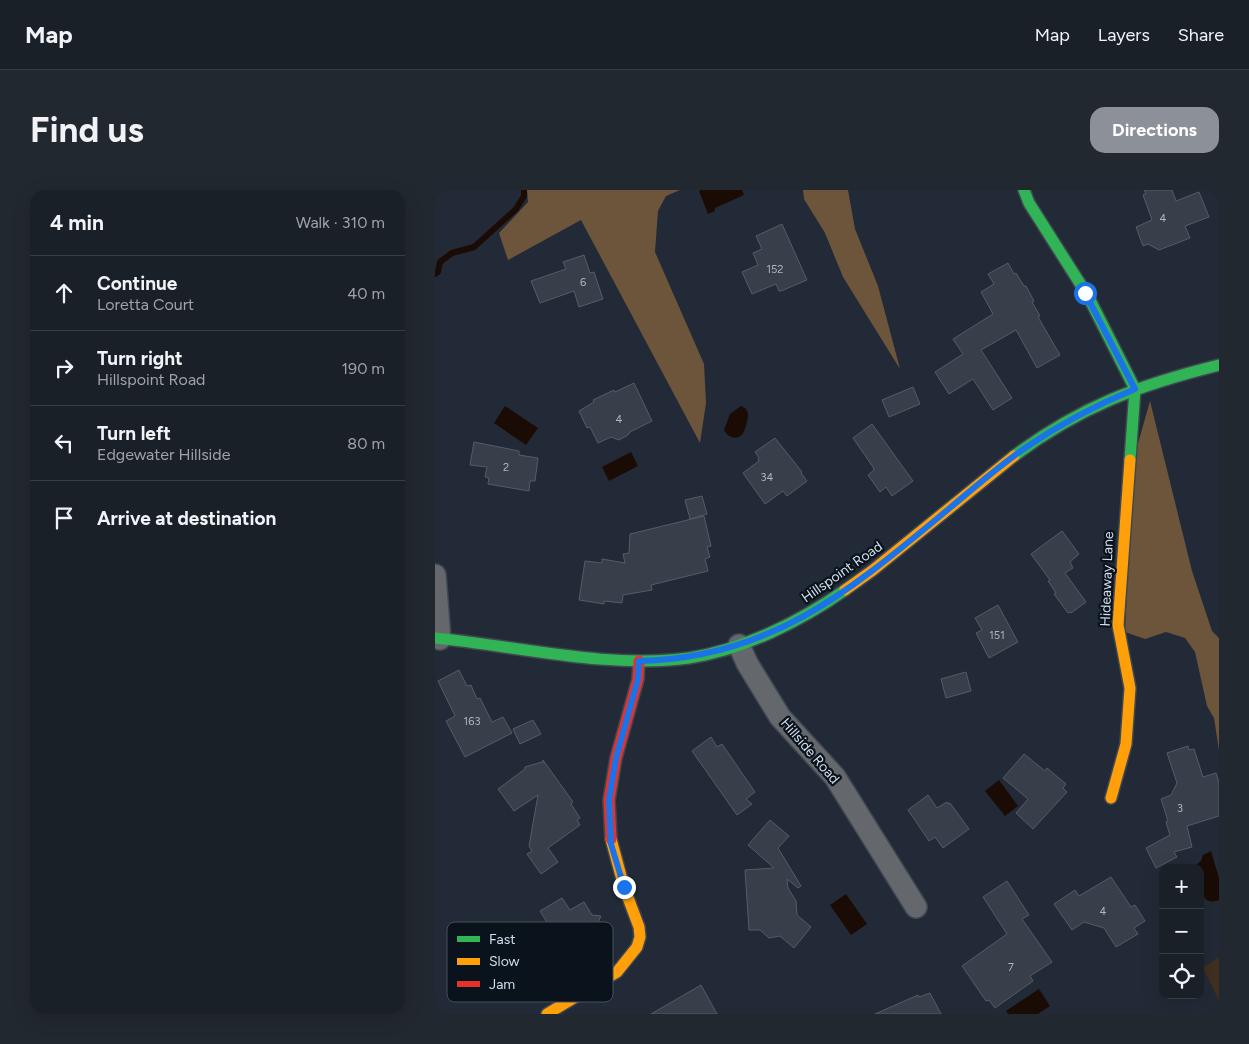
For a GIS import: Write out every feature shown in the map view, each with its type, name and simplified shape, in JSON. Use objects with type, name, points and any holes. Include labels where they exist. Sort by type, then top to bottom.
[{"type":"street","points":[[1024,190],[1029,203],[1088,296],[1135,389]]},
{"type":"street","name":"Hillspoint Road","points":[[438,638],[538,652],[639,661],[669,660],[698,656],[739,645],[800,619],[827,603],[879,566],[1023,449],[1080,413],[1135,389],[1219,365]]},
{"type":"street","name":"Hideaway Lane","points":[[1111,798],[1126,744],[1130,694],[1118,625],[1127,473],[1135,389]]},
{"type":"street","points":[[435,575],[438,638]]},
{"type":"street","name":"Hillside Road","points":[[739,645],[747,663],[780,716],[835,777],[916,907]]},
{"type":"street","points":[[613,974],[637,947],[640,937],[639,927],[611,844],[609,800],[616,758],[638,679],[639,661]]},
{"type":"street","points":[[547,1014],[567,1002]]},
{"type":"shaded area","points":[[527,190],[680,190],[666,196],[658,211],[655,252],[704,364],[706,403],[700,443],[581,220],[508,260],[499,233],[528,202]]},
{"type":"shaded area","points":[[742,190],[744,195],[715,208],[715,211],[708,214],[699,191]]},
{"type":"shaded area","points":[[803,190],[848,190],[855,229],[878,286],[900,369],[843,277],[825,233],[804,199]]},
{"type":"shaded area","points":[[1150,401],[1192,571],[1212,631],[1219,638],[1219,750],[1214,718],[1207,706],[1195,652],[1185,638],[1166,632],[1145,639],[1125,632],[1133,461]]},
{"type":"shaded area","points":[[505,406],[538,428],[526,445],[494,423]]},
{"type":"shaded area","points":[[741,406],[746,409],[748,419],[741,436],[735,438],[729,436],[724,430],[730,414]]},
{"type":"shaded area","points":[[631,452],[638,466],[609,481],[602,467]]},
{"type":"shaded area","points":[[999,780],[1018,806],[1005,816],[985,791]]},
{"type":"shaded area","points":[[1211,851],[1219,878],[1219,900],[1207,900],[1204,897],[1204,864],[1197,864],[1201,861],[1203,855]]},
{"type":"shaded area","points":[[846,894],[867,924],[851,935],[830,905]]},
{"type":"shaded area","points":[[1219,957],[1219,1001],[1204,970],[1204,967]]},
{"type":"shaded area","points":[[1039,989],[1050,1006],[1038,1014],[1008,1014],[1006,1011]]},
{"type":"building","points":[[1144,190],[1172,190],[1176,201],[1199,192],[1209,217],[1185,226],[1190,238],[1159,250],[1148,244],[1143,246],[1136,227],[1152,220],[1143,195],[1146,194]]},
{"type":"building","points":[[782,224],[807,280],[781,291],[779,291],[776,284],[752,294],[742,272],[758,265],[753,253],[762,249],[756,236]]},
{"type":"building","points":[[584,255],[590,273],[594,272],[603,299],[579,307],[574,291],[540,303],[531,281],[566,269],[563,262]]},
{"type":"building","points":[[1008,263],[1014,274],[1016,273],[1024,286],[1026,286],[1040,316],[1038,317],[1060,355],[1037,368],[1016,330],[981,350],[1012,398],[993,410],[973,379],[949,394],[935,372],[963,354],[953,339],[993,314],[981,292],[994,284],[988,274]]},
{"type":"building","points":[[634,383],[652,421],[619,440],[611,437],[598,443],[590,427],[587,428],[579,411],[594,402],[593,400]]},
{"type":"building","points":[[913,387],[920,404],[889,417],[882,400]]},
{"type":"building","points":[[872,424],[913,481],[892,496],[886,487],[880,492],[868,475],[874,470],[873,467],[853,438]]},
{"type":"building","points":[[775,438],[807,481],[787,496],[783,491],[765,504],[743,473],[759,461],[755,452]]},
{"type":"building","points":[[474,442],[519,451],[519,455],[538,458],[535,481],[530,481],[529,491],[488,484],[489,478],[485,477],[487,467],[470,465]]},
{"type":"building","points":[[702,496],[707,514],[690,519],[685,500]]},
{"type":"building","points":[[704,516],[711,546],[707,547],[710,557],[705,559],[708,571],[651,585],[652,590],[623,595],[622,603],[604,601],[604,604],[579,600],[585,561],[602,563],[602,559],[625,563],[623,554],[629,553],[630,534]]},
{"type":"building","points":[[1062,531],[1079,554],[1070,562],[1073,568],[1065,573],[1086,602],[1071,613],[1068,613],[1054,594],[1056,593],[1048,581],[1050,580],[1031,554]]},
{"type":"building","points":[[998,605],[1018,642],[989,658],[976,633],[982,630],[975,618]]},
{"type":"building","points":[[459,670],[467,686],[471,685],[477,699],[480,698],[492,722],[503,717],[512,733],[465,757],[446,721],[455,716],[438,681]]},
{"type":"building","points":[[966,672],[971,691],[946,698],[941,679]]},
{"type":"building","points":[[533,720],[541,734],[520,744],[513,729]]},
{"type":"building","points":[[711,737],[717,747],[722,744],[755,792],[746,799],[752,804],[737,815],[692,751]]},
{"type":"building","points":[[1188,746],[1189,750],[1194,749],[1203,777],[1216,773],[1219,782],[1219,816],[1187,826],[1192,847],[1174,852],[1177,857],[1164,864],[1159,864],[1156,868],[1146,848],[1170,835],[1161,799],[1171,795],[1177,783],[1167,753]]},
{"type":"building","points":[[1024,754],[1045,771],[1047,768],[1066,784],[1063,788],[1067,792],[1033,829],[1016,813],[1028,799],[1003,778]]},
{"type":"building","points":[[543,760],[573,802],[571,804],[580,818],[577,820],[580,825],[548,848],[558,862],[541,874],[527,854],[532,851],[529,846],[538,795],[514,811],[498,789],[525,769],[525,767],[543,763]]},
{"type":"building","points":[[928,795],[937,808],[947,802],[948,804],[950,803],[969,829],[943,848],[935,837],[929,841],[908,810]]},
{"type":"building","points":[[770,820],[789,836],[778,848],[801,886],[798,888],[787,879],[788,888],[796,901],[797,915],[811,927],[794,948],[780,936],[769,938],[760,930],[749,930],[745,870],[774,868],[748,845]]},
{"type":"building","points":[[1111,877],[1131,907],[1135,905],[1145,921],[1134,928],[1138,934],[1116,947],[1104,928],[1084,922],[1072,930],[1054,904],[1075,890],[1079,896]]},
{"type":"building","points":[[1007,881],[1029,915],[1022,919],[1052,962],[1030,976],[1033,981],[995,1008],[989,1000],[986,1001],[962,966],[1007,934],[983,897]]},
{"type":"building","points":[[562,898],[570,910],[584,902],[592,915],[601,916],[598,922],[547,922],[540,911]]},
{"type":"building","points":[[701,985],[717,1014],[651,1014]]},
{"type":"building","points":[[930,993],[941,1014],[875,1014],[918,995],[919,997]]},
{"type":"waterway","points":[[435,274],[438,272],[440,262],[452,253],[474,247],[516,209],[524,196],[524,190]]},
{"type":"traffic: fast","points":[[1024,190],[1029,203],[1088,296],[1135,389],[1130,460]]},
{"type":"traffic: fast","points":[[1014,456],[1063,424],[1112,399],[1137,389],[1219,365]]},
{"type":"traffic: fast","points":[[435,638],[594,659],[658,661],[689,658],[730,648],[771,633],[810,613],[845,590]]},
{"type":"traffic: slow","points":[[845,590],[873,570],[1014,456]]},
{"type":"traffic: slow","points":[[1111,798],[1126,744],[1130,688],[1118,625],[1130,460]]},
{"type":"traffic: slow","points":[[611,839],[624,887],[639,927],[640,937],[637,947],[613,974]]},
{"type":"traffic: slow","points":[[547,1014],[567,1002]]},
{"type":"traffic: jam","points":[[611,839],[609,800],[616,758],[638,679],[639,661]]},
{"type":"route","points":[[624,887],[611,844],[609,800],[616,758],[638,679],[639,661],[669,660],[719,651],[752,641],[800,619],[862,579],[1023,449],[1080,413],[1135,389],[1085,293]]}]
